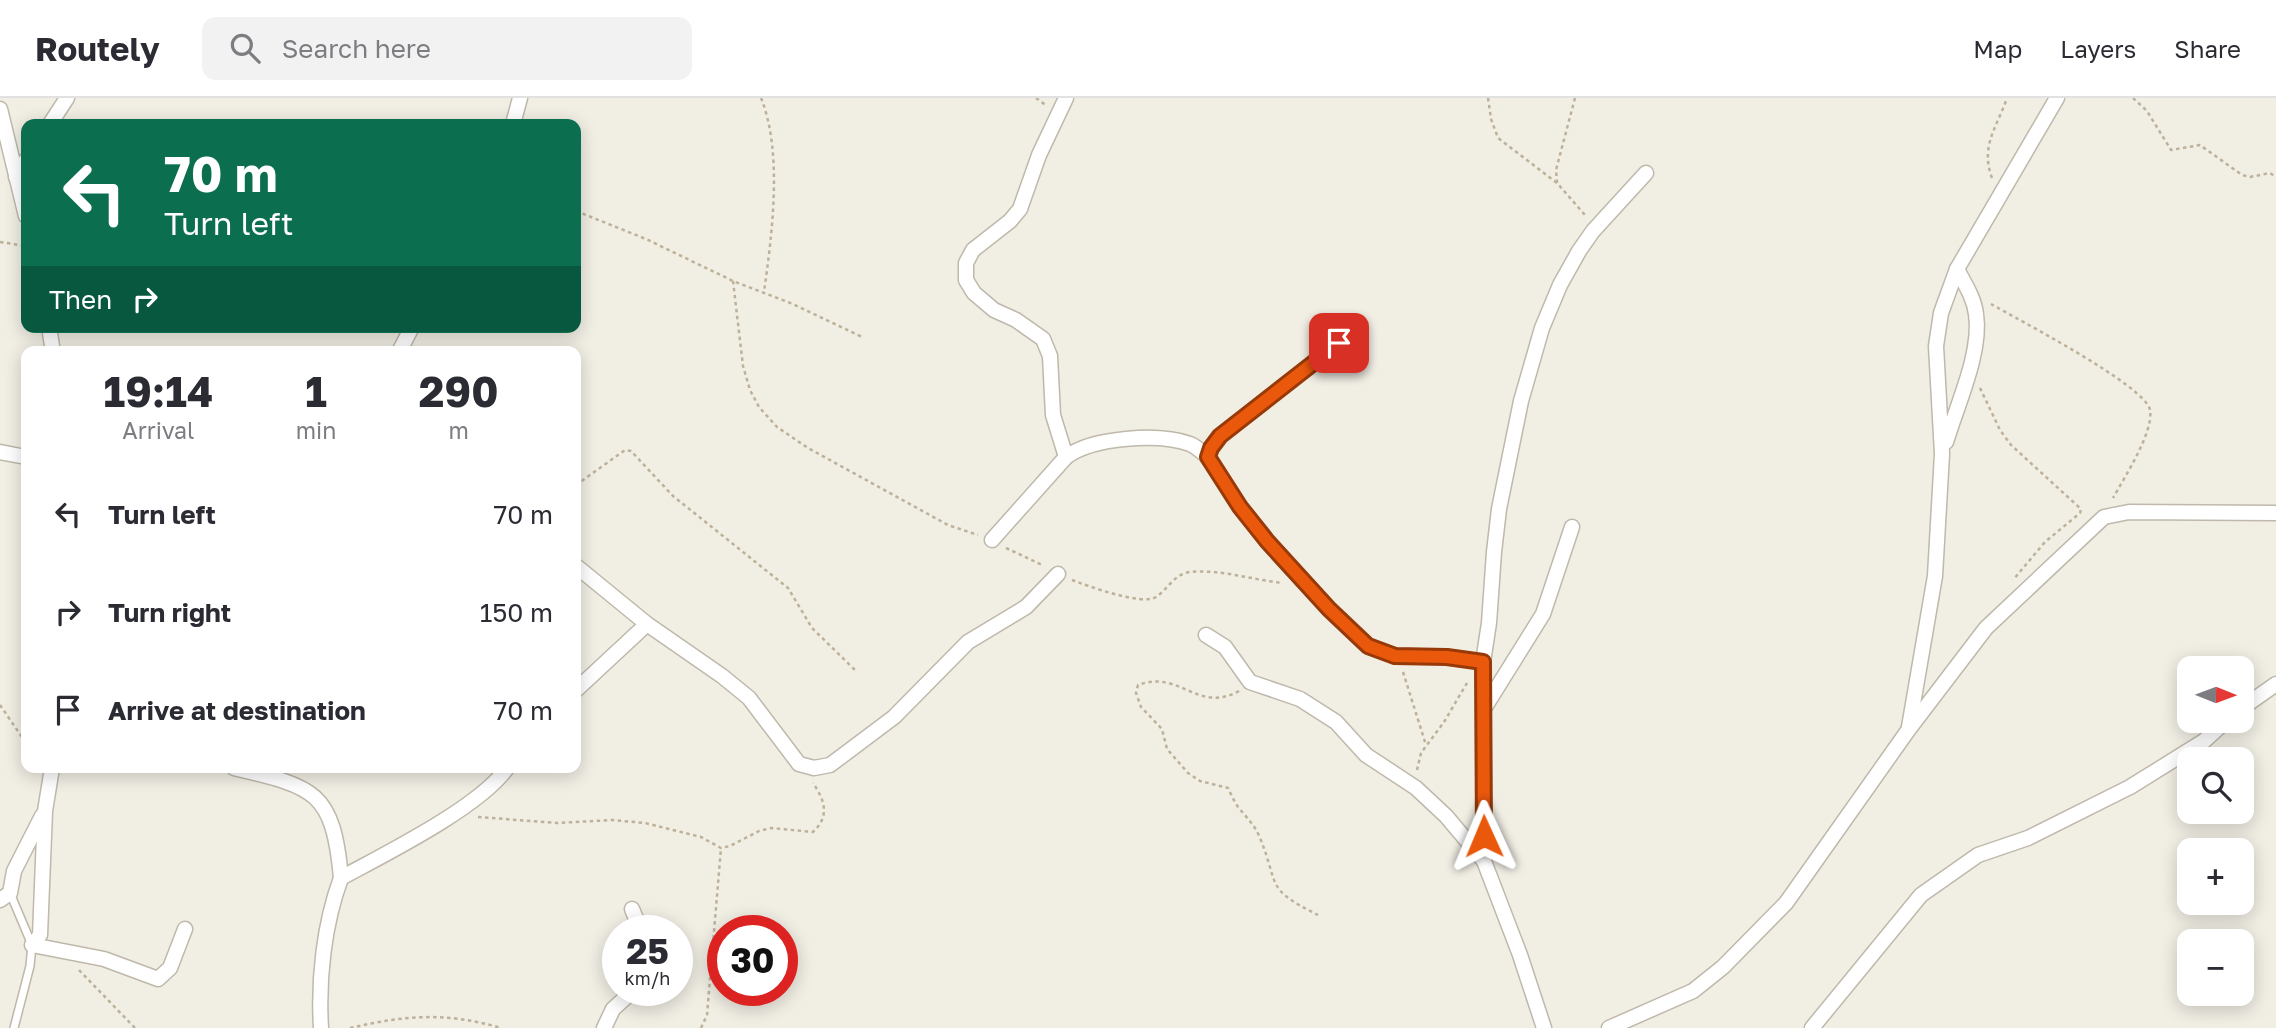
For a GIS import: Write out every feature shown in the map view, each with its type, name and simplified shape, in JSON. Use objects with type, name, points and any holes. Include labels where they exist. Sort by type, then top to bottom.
[{"type":"street","points":[[53,119],[66,98]]},
{"type":"street","points":[[514,119],[520,98]]},
{"type":"street","points":[[1066,98],[1039,155],[1020,209],[1010,221],[973,250],[966,263],[966,280],[974,293],[994,310],[1016,320],[1043,339],[1050,356],[1053,415],[1066,457]]},
{"type":"street","points":[[1909,729],[1931,613],[1942,454],[1936,346],[1941,313],[1956,269],[2057,98]]},
{"type":"street","points":[[0,109],[21,196]]},
{"type":"street","points":[[16,177],[21,168]]},
{"type":"street","points":[[1484,862],[1483,662],[1499,509],[1521,401],[1542,328],[1560,285],[1592,231],[1646,173]]},
{"type":"street","points":[[1942,454],[1970,366],[1977,326],[1969,292],[1956,269]]},
{"type":"street","points":[[1208,457],[1220,436],[1339,343]]},
{"type":"street","points":[[992,540],[1066,457],[1078,448],[1116,439],[1181,441],[1194,446],[1208,457],[1240,507],[1308,586],[1368,646],[1395,656],[1447,657],[1483,662]]},
{"type":"street","points":[[0,452],[21,456]]},
{"type":"street","points":[[1609,1028],[1693,990],[1723,967],[1777,912],[1909,729],[1986,628],[2104,517],[2129,512],[2276,513]]},
{"type":"street","points":[[1483,711],[1543,614],[1572,527]]},
{"type":"street","points":[[581,570],[647,624],[749,698],[799,764],[814,768],[830,765],[894,717],[968,642],[1026,607],[1058,574]]},
{"type":"street","points":[[581,686],[647,624]]},
{"type":"street","points":[[1206,635],[1225,647],[1250,682],[1279,691],[1318,709],[1336,722],[1366,755],[1416,788],[1446,816],[1484,862],[1520,955],[1544,1028]]},
{"type":"street","points":[[2254,700],[2276,684]]},
{"type":"street","points":[[1812,1028],[1921,895],[1978,855],[2028,838],[2130,787],[2213,733]]},
{"type":"street","points":[[51,773],[45,811],[40,935],[32,945],[104,959],[158,979],[170,968],[185,929]]},
{"type":"street","points":[[254,773],[302,787],[316,796],[330,816],[338,846],[341,878],[334,897],[324,956],[321,1028]]},
{"type":"street","points":[[341,878],[451,815],[488,789],[502,773]]},
{"type":"street","points":[[5,896],[14,871],[45,811]]},
{"type":"street","points":[[632,909],[634,915]]},
{"type":"street","points":[[604,1028],[616,1006]]},
{"type":"lane","points":[[5,896],[32,945],[30,966],[14,1028]]},
{"type":"path","points":[[761,98],[768,118],[772,183],[769,255],[764,292]]},
{"type":"path","points":[[1488,98],[1491,119],[1498,138],[1557,183],[1584,214],[1592,231]]},
{"type":"path","points":[[1557,183],[1556,170],[1575,98]]},
{"type":"path","points":[[1999,194],[1988,164],[1988,142],[2007,98]]},
{"type":"path","points":[[2133,98],[2147,111],[2171,150],[2200,145],[2242,175],[2250,177],[2270,173],[2276,177]]},
{"type":"path","points":[[581,213],[646,239],[733,281],[764,292],[864,338]]},
{"type":"path","points":[[0,242],[21,245]]},
{"type":"path","points":[[733,281],[743,366],[750,390],[759,407],[777,427],[807,447],[948,525],[992,540],[1058,574],[1145,601],[1158,595],[1178,576],[1190,572],[1219,573],[1308,586]]},
{"type":"path","points":[[1969,292],[2113,375],[2144,398],[2150,407],[2151,419],[2140,446],[2104,517]]},
{"type":"path","points":[[1970,366],[2000,430],[2011,444],[2081,509],[2080,513],[2045,542],[2011,583]]},
{"type":"path","points":[[581,481],[625,450],[631,451],[673,496],[788,588],[812,628],[855,670]]},
{"type":"path","points":[[1395,656],[1412,695],[1426,745]]},
{"type":"path","points":[[1416,788],[1418,762],[1426,745],[1483,662]]},
{"type":"path","points":[[1250,682],[1239,691],[1218,699],[1205,698],[1159,681],[1138,685],[1136,693],[1141,708],[1162,729],[1167,749],[1188,773],[1200,781],[1228,788],[1236,805],[1260,837],[1276,888],[1283,895],[1318,915]]},
{"type":"path","points":[[0,705],[21,736]]},
{"type":"path","points":[[477,817],[557,823],[612,820],[645,823],[701,837],[721,848],[771,828],[813,832],[820,825],[825,813],[823,798],[799,764]]},
{"type":"path","points":[[701,1028],[707,1015],[721,848]]},
{"type":"path","points":[[61,951],[135,1028]]},
{"type":"path","points":[[350,1028],[408,1017],[448,1016],[475,1019],[502,1028]]},
{"type":"route","points":[[1339,343],[1220,436],[1208,457],[1240,507],[1267,541],[1329,609],[1368,646],[1395,656],[1447,657],[1483,662],[1484,836]]}]
